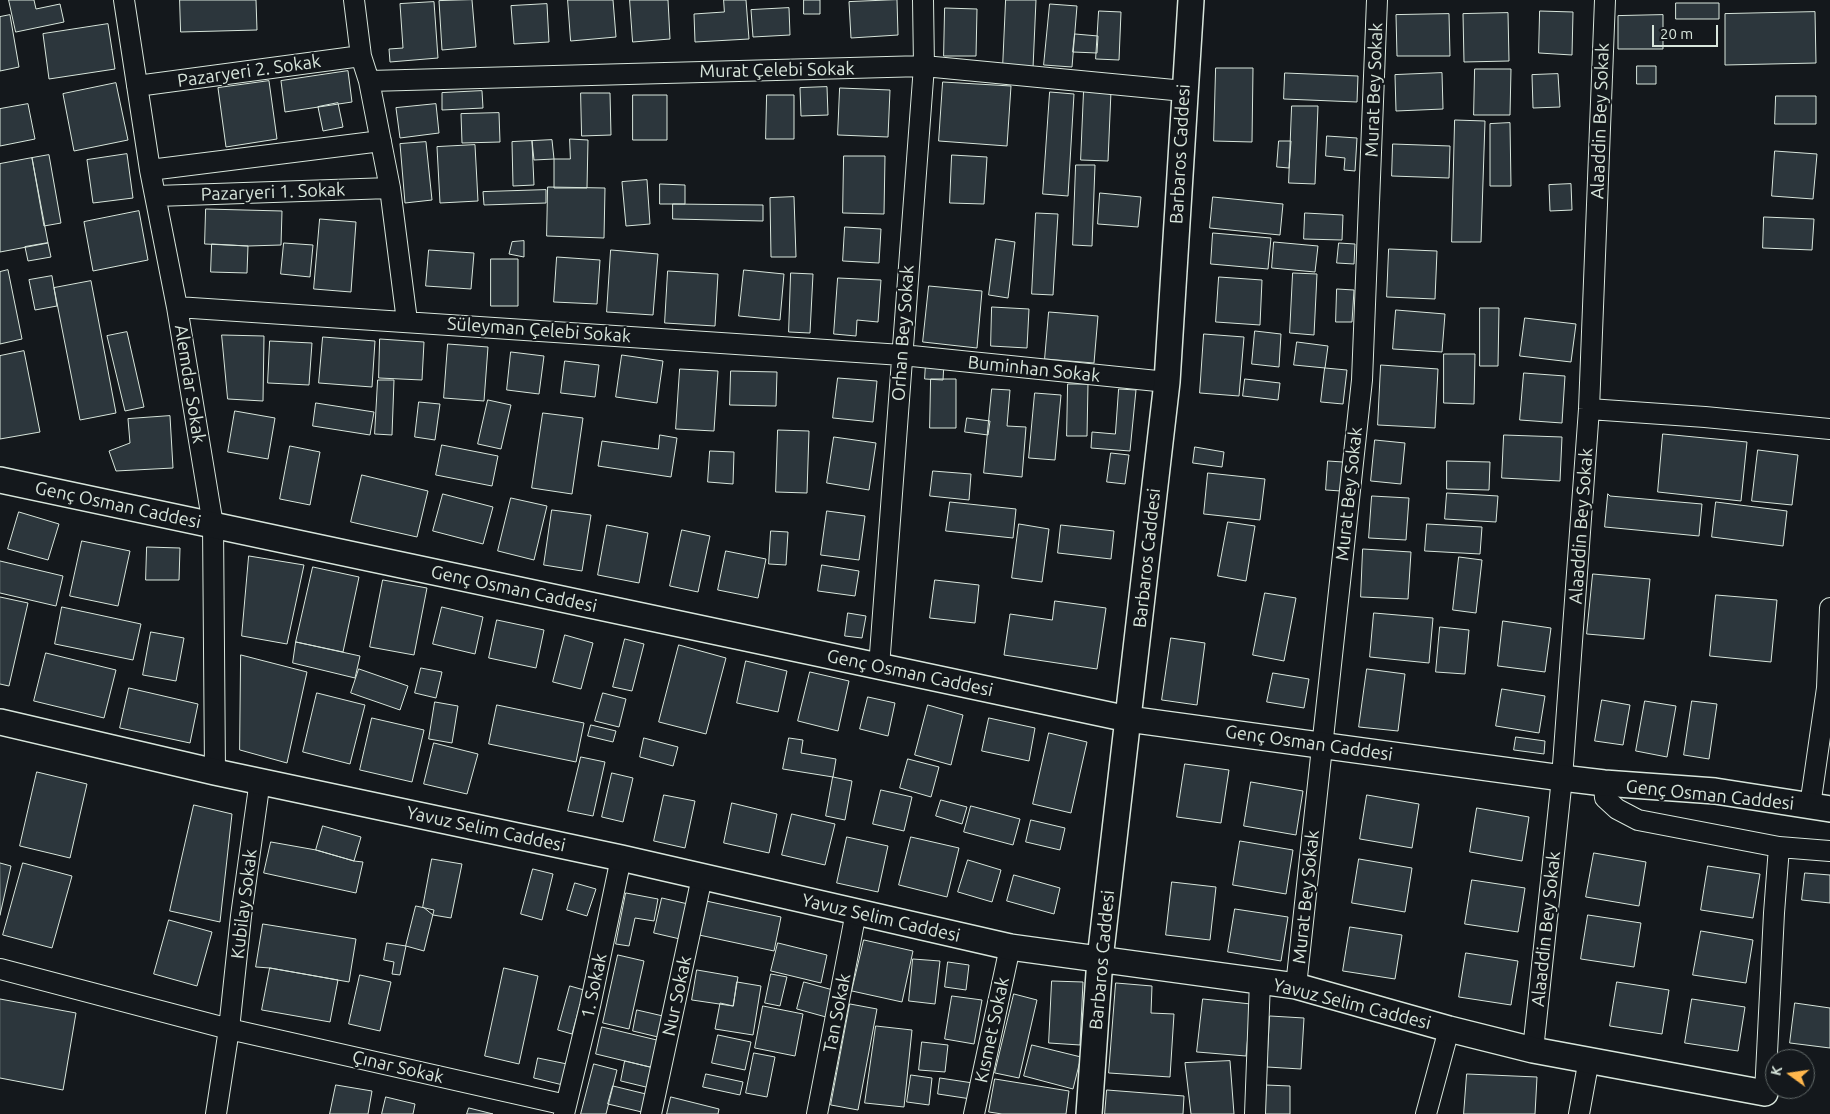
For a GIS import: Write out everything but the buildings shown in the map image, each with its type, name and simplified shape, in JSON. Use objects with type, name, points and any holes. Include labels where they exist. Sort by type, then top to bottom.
[{"type":"street","name":"Alemdar Sokak","points":[[124,0],[150,170],[177,307],[213,525],[215,772]]},
{"type":"street","points":[[354,0],[361,56],[369,81],[390,188],[407,321]]},
{"type":"street","name":"Orhan Bey Sokak","points":[[879,667],[924,66],[923,0]]},
{"type":"street","name":"Barbaros Caddesi","points":[[1089,1114],[1100,958],[1167,382],[1190,0]]},
{"type":"street","name":"Murat Bey Sokak","points":[[1296,986],[1362,380],[1377,0]]},
{"type":"street","name":"Alaaddin Bey Sokak","points":[[1533,1050],[1562,778],[1589,409],[1605,0]]},
{"type":"street","name":"Pazaryeri 2. Sokak","points":[[137,86],[361,56]]},
{"type":"street","name":"Murat Çelebi Sokak","points":[[369,81],[924,66],[1184,91]]},
{"type":"street","points":[[150,170],[381,141]]},
{"type":"street","name":"Pazaryeri 1. Sokak","points":[[156,196],[390,188]]},
{"type":"street","name":"Süleyman Çelebi Sokak","points":[[177,307],[902,355]]},
{"type":"street","name":"Buminhan Sokak","points":[[902,355],[1167,382]]},
{"type":"street","points":[[1589,409],[1705,417],[1830,429]]},
{"type":"street","name":"Genç Osman Caddesi","points":[[0,480],[1128,719],[1562,778],[1715,791],[1820,808]]},
{"type":"street","points":[[1820,808],[1830,608]]},
{"type":"street","name":"Yavuz Selim Caddesi","points":[[0,722],[215,772],[621,858],[1010,947],[1296,986],[1449,1029],[1533,1050],[1765,1093]]},
{"type":"street","name":"Kubilay Sokak","points":[[216,1114],[229,1029],[241,916],[260,780]]},
{"type":"street","points":[[1604,783],[1606,798],[1617,809],[1638,820],[1780,847],[1830,851]]},
{"type":"street","points":[[1767,1049],[1774,912],[1780,847]]},
{"type":"street","name":"1. Sokak","points":[[565,1109],[590,1006],[621,858]]},
{"type":"street","name":"Nur Sokak","points":[[651,1114],[702,878]]},
{"type":"street","name":"Tan Sokak","points":[[817,1114],[856,912]]},
{"type":"street","name":"Kısmet Sokak","points":[[974,1114],[1010,947]]},
{"type":"street","name":"Çınar Sokak","points":[[0,969],[229,1029],[565,1109]]},
{"type":"street","points":[[1255,1114],[1260,981]]},
{"type":"street","points":[[1426,1114],[1449,1029]]},
{"type":"street","points":[[1579,1114],[1589,1059]]}]
